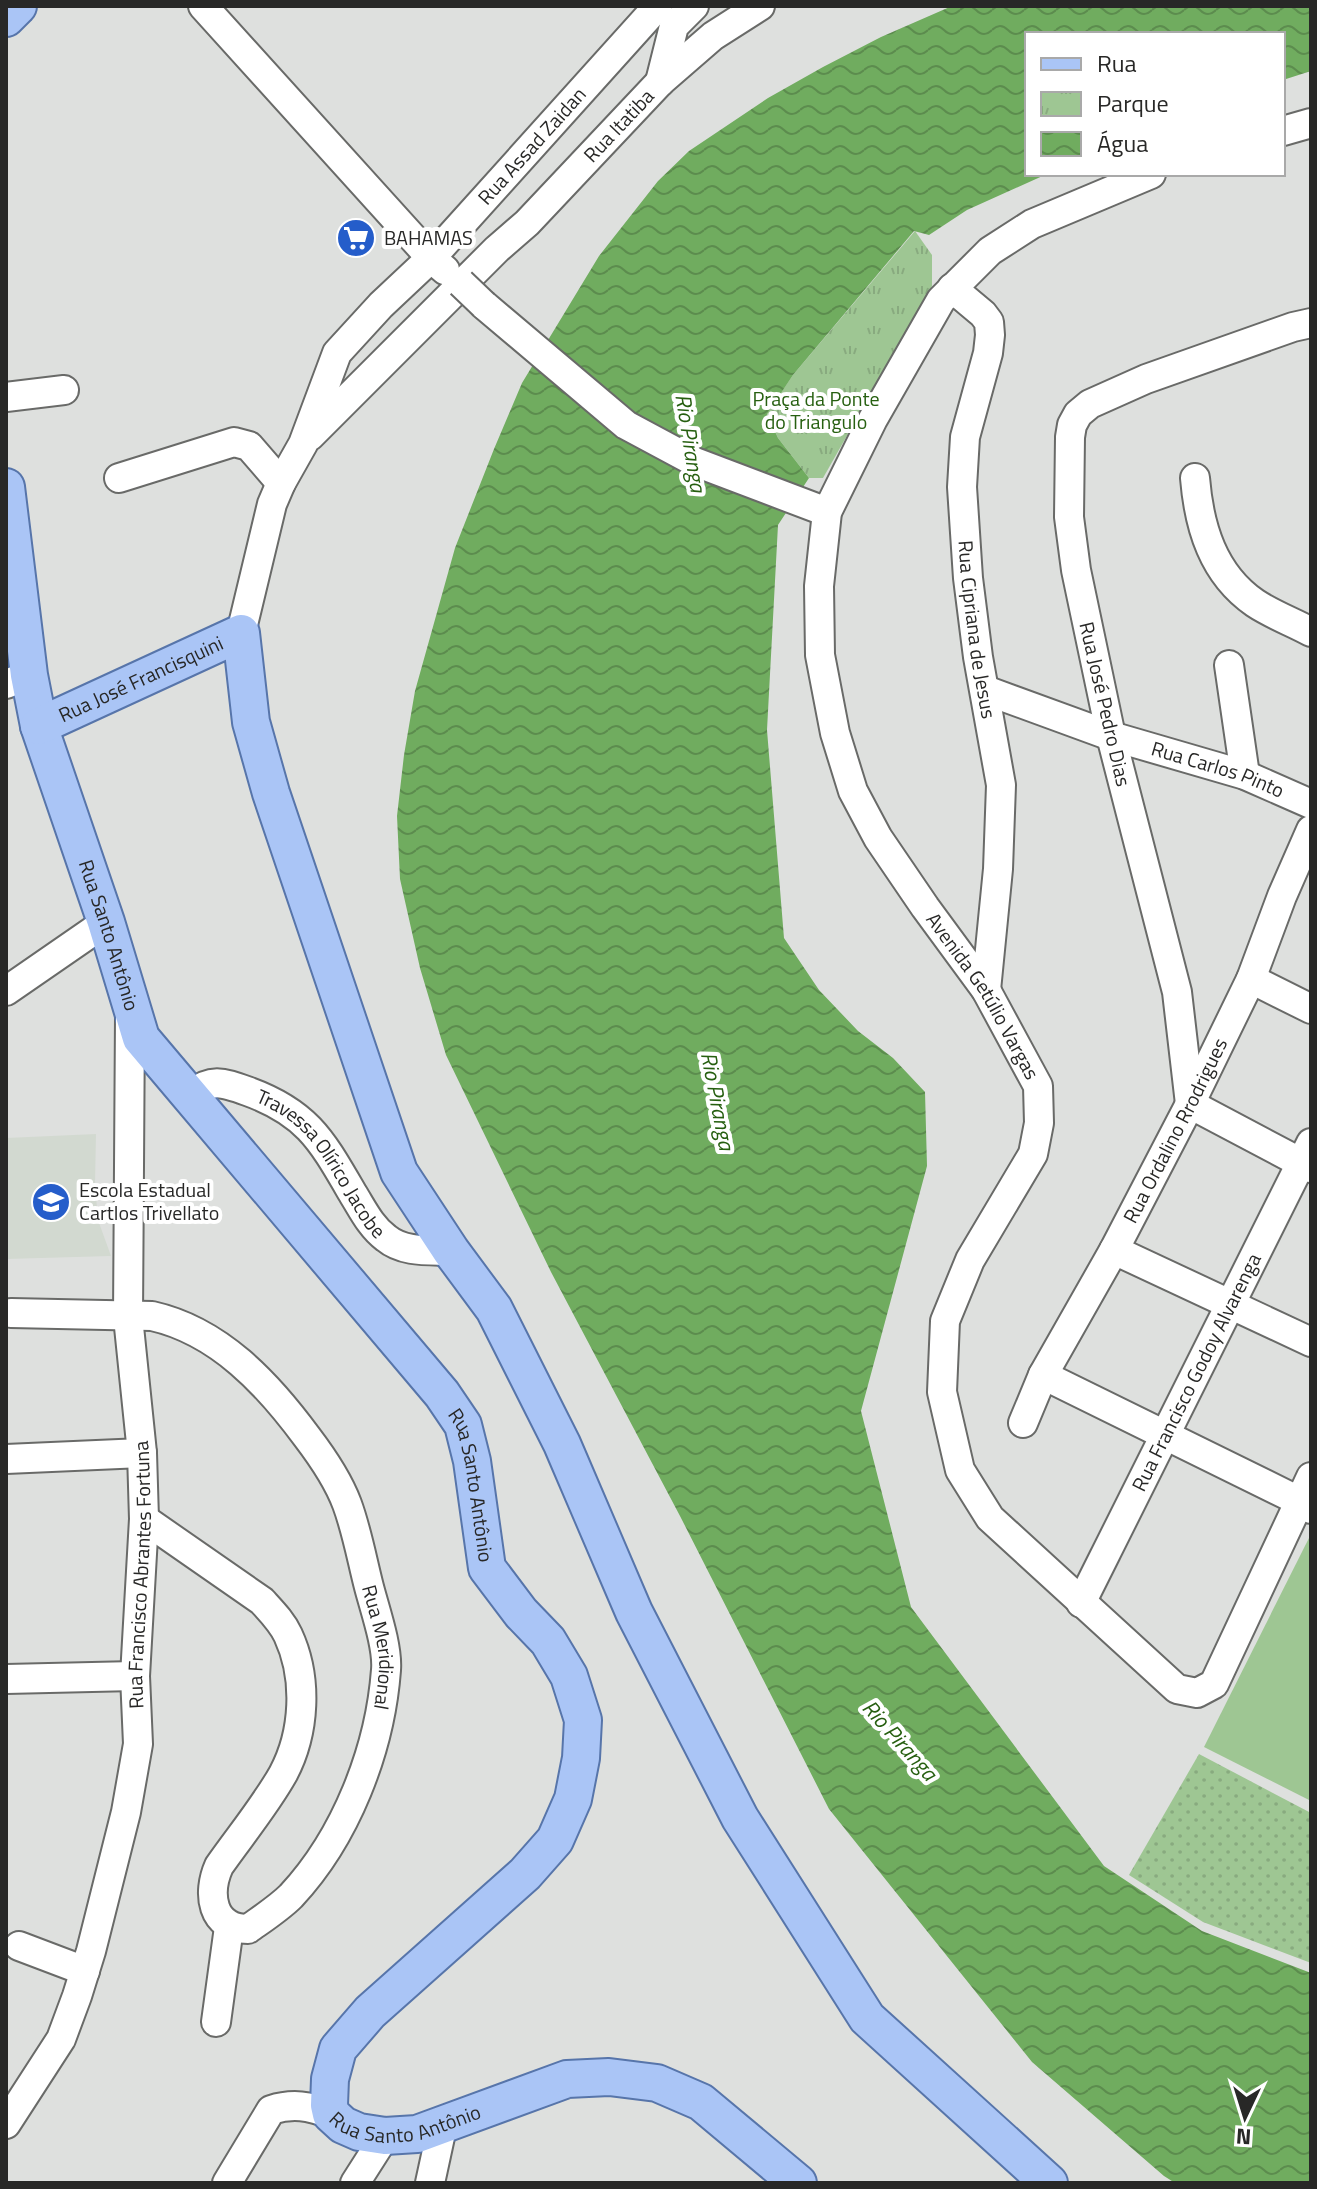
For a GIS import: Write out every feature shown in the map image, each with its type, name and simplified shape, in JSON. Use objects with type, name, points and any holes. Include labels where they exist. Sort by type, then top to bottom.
[{"type":"main road","points":[[6,18],[18,6]]},
{"type":"main road","name":"Rua Santo Antônio","points":[[6,487],[18,680],[39,726],[106,922],[141,1038],[442,1394],[463,1425],[472,1461],[487,1568],[521,1613],[548,1641],[569,1676],[583,1720],[581,1758],[573,1799],[555,1840],[525,1874],[370,2012],[338,2049],[330,2079],[331,2114],[349,2129],[385,2136],[417,2134],[567,2079],[609,2077],[657,2083],[701,2102],[798,2183]]},
{"type":"main road","points":[[241,633],[251,722],[271,793],[399,1172],[494,1309],[562,1444],[634,1612],[740,1818],[867,2018],[1049,2183]]},
{"type":"main road","name":"Rua José Francisquini","points":[[39,726],[241,633]]},
{"type":"street","points":[[203,6],[431,258],[626,425],[695,462],[820,510],[932,313],[952,288],[990,251],[1032,224],[1146,176]]},
{"type":"street","name":"Rua Assad Zaidan","points":[[241,633],[272,504],[303,444],[337,353],[381,305],[431,258],[658,6]]},
{"type":"street","points":[[660,82],[674,26],[694,6]]},
{"type":"street","name":"Rua Itatiba","points":[[489,259],[660,82],[713,36],[760,6]]},
{"type":"street","points":[[1285,130],[1311,123]]},
{"type":"street","name":"Rua Assad Zaidan","points":[[303,444],[489,259]]},
{"type":"street","name":"Rua Cipriana de Jesus","points":[[952,288],[989,322],[988,353],[965,437],[962,487],[968,578],[978,657],[1001,785],[998,869],[986,990]]},
{"type":"street","name":"Rua José Pedro Dias","points":[[1190,1104],[1177,992],[1111,736],[1076,570],[1069,517],[1072,425],[1078,414],[1090,404],[1146,379],[1311,323]]},
{"type":"street","points":[[6,397],[64,390]]},
{"type":"street","points":[[119,478],[234,442],[249,446],[281,483]]},
{"type":"street","points":[[1195,478],[1206,538],[1226,575],[1246,597],[1311,632]]},
{"type":"street","name":"Avenida Getúlio Vargas","points":[[820,510],[820,655],[835,733],[853,791],[878,838],[986,990],[1038,1086],[1039,1123],[1033,1154],[970,1260],[945,1321],[942,1392],[960,1470],[990,1518],[1177,1689],[1197,1693],[1214,1684],[1304,1506]]},
{"type":"street","points":[[1229,665],[1245,775]]},
{"type":"street","name":"Rua Carlos Pinto","points":[[985,690],[1111,736],[1245,775],[1311,804]]},
{"type":"street","name":"Rua Ordalino Rrodrigues","points":[[1023,1423],[1043,1375],[1114,1250],[1251,979],[1311,830]]},
{"type":"street","points":[[6,991],[106,922]]},
{"type":"street","points":[[1251,979],[1311,1009]]},
{"type":"street","name":"Rua Francisco Abrantes Fortuna","points":[[6,2124],[61,2039],[85,1971],[126,1812],[138,1744],[135,1676],[144,1519],[142,1453],[128,1317],[130,1001]]},
{"type":"street","name":"Travessa Olírico Jacobe","points":[[190,1095],[201,1086],[220,1083],[257,1094],[284,1108],[310,1128],[322,1142],[370,1221],[388,1240],[406,1248],[451,1251]]},
{"type":"street","points":[[1190,1104],[1308,1158]]},
{"type":"street","name":"Rua Francisco Godoy Alvarenga","points":[[1081,1603],[1308,1158]]},
{"type":"street","points":[[1114,1250],[1311,1342]]},
{"type":"street","name":"Rua Meridional","points":[[11,1313],[152,1316],[173,1321],[205,1337],[237,1359],[289,1412],[323,1459],[348,1505],[380,1626],[386,1667],[378,1724],[369,1758],[341,1827],[324,1857],[289,1898],[248,1929],[229,1927]]},
{"type":"street","points":[[1043,1375],[1304,1506],[1311,1477]]},
{"type":"street","points":[[6,1459],[142,1453]]},
{"type":"street","points":[[144,1519],[262,1601],[288,1636],[299,1675],[302,1700],[300,1725],[284,1771],[214,1877],[212,1888],[216,1911],[229,1927],[216,2022]]},
{"type":"street","points":[[6,1679],[135,1676]]},
{"type":"street","points":[[19,1946],[85,1971]]},
{"type":"street","points":[[227,2183],[271,2110],[287,2105],[304,2106],[331,2114]]},
{"type":"street","points":[[430,2183],[443,2123]]},
{"type":"street","points":[[355,2183],[385,2136]]},
{"type":"shaded area","name":"Escola Estadual Cartlos Trivellato","points":[[96,1134],[98,1220],[111,1256],[6,1259],[6,1138]]},
{"type":"green space","name":"Praça da Ponte do Triangulo","points":[[915,231],[932,255],[932,286],[823,478],[809,478],[778,438],[767,413],[793,375]]},
{"type":"green space","points":[[1311,1534],[1311,1801],[1204,1747]]},
{"type":"green space","points":[[1199,1754],[1311,1813],[1311,1963],[1203,1922],[1129,1875]]},
{"type":"water","name":"Rio Piranga","points":[[952,6],[1311,6],[1311,71],[1285,79],[1285,32],[1025,32],[1025,176],[1043,176],[967,210],[929,235],[914,231],[793,375],[767,414],[778,438],[809,478],[778,525],[767,730],[784,938],[819,990],[858,1031],[893,1058],[925,1092],[927,1166],[861,1411],[911,1607],[1104,1866],[1202,1931],[1311,1973],[1311,2183],[1175,2183],[1164,2176],[1032,2062],[829,1809],[551,1272],[446,1055],[420,968],[400,879],[397,816],[415,691],[455,548],[522,383],[599,256],[658,181],[689,151],[768,98],[881,37]]},
{"type":"place","name":"BAHAMAS","points":[[356,238]]},
{"type":"place","name":"Escola Estadual Cartlos Trivellato","points":[[51,1202]]}]
